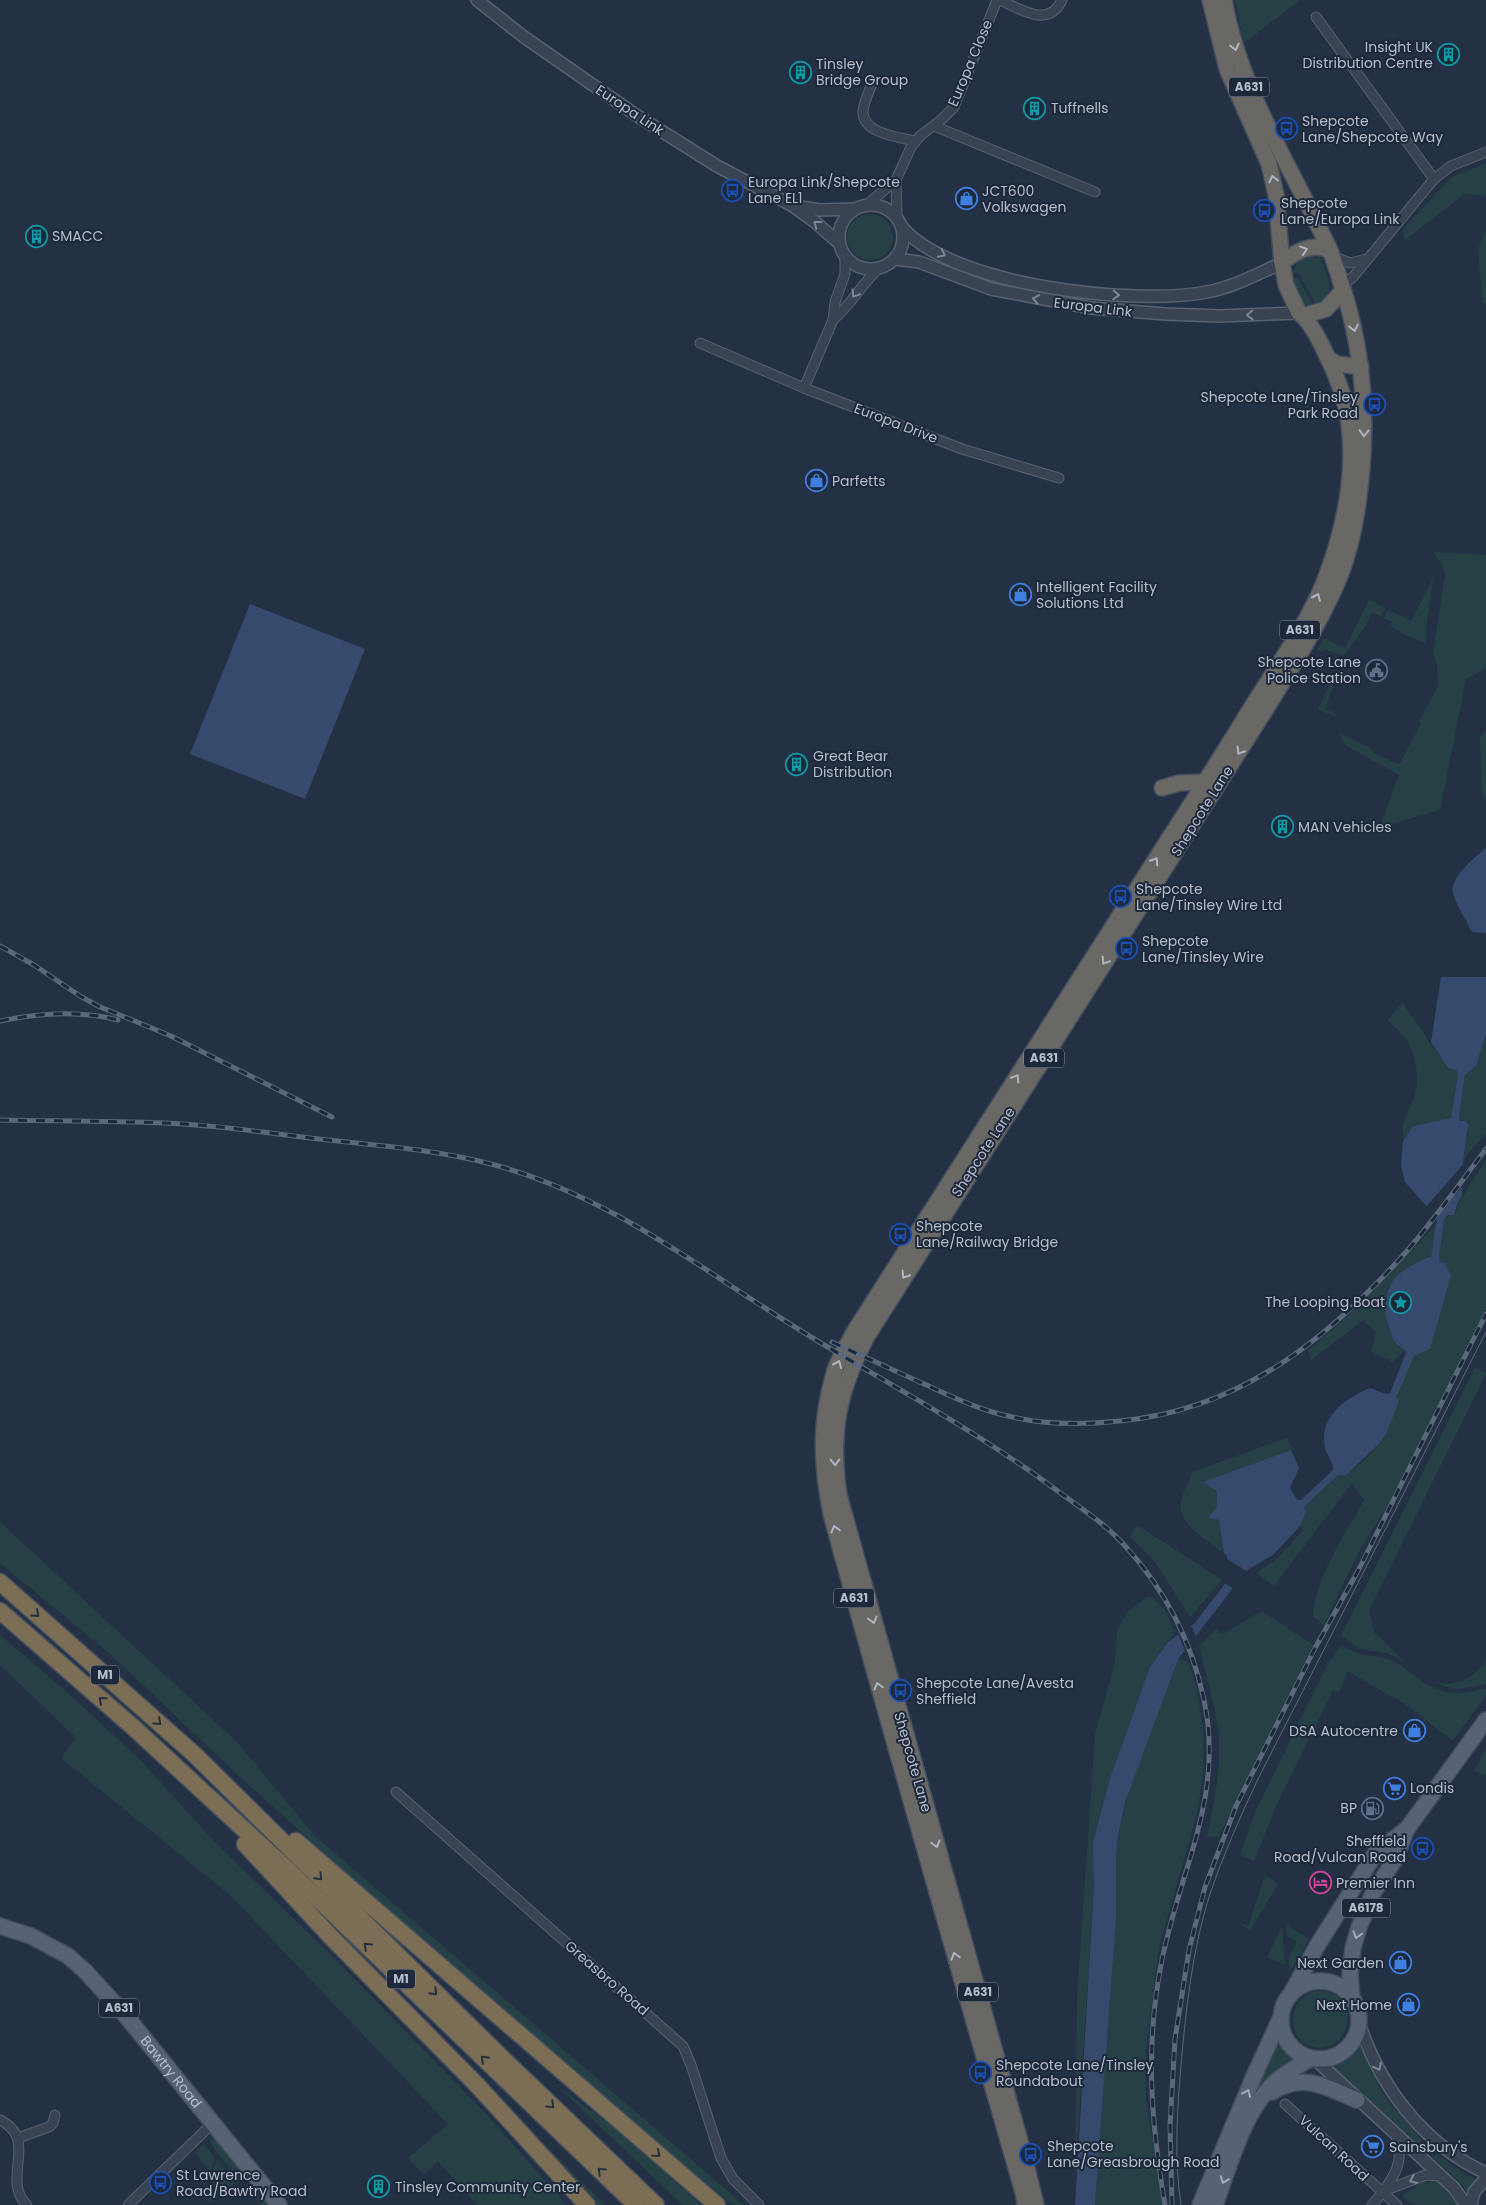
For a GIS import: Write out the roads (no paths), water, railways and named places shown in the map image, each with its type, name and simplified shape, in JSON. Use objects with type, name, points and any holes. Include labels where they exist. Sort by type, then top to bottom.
[{"type":"highway","name":"Shepcote Lane","points":[[1036,2205],[1022,2148],[839,1495],[836,1472],[836,1423],[850,1371],[866,1338],[1195,810],[1205,782],[1312,608],[1341,531],[1348,487],[1356,461],[1365,406],[1361,367],[1350,309],[1331,253],[1227,69],[1216,28],[1223,21],[1218,4]]},
{"type":"highway","name":"Shepcote Lane","points":[[1025,2205],[981,2042],[904,1783],[831,1514],[824,1477],[822,1443],[824,1423],[836,1369],[854,1332],[1308,639],[1337,583],[1349,549],[1358,509],[1356,461],[1347,410],[1328,358],[1301,314],[1286,284],[1273,178],[1237,56],[1218,4]]},
{"type":"highway","points":[[1282,263],[1304,249],[1320,247],[1331,253]]},
{"type":"highway","points":[[1301,314],[1326,310],[1342,287]]},
{"type":"highway","points":[[1328,358],[1337,364],[1361,367]]},
{"type":"highway","points":[[1162,788],[1179,783],[1205,782]]},
{"type":"highway","name":"M1","points":[[0,1582],[209,1769],[499,2055],[656,2205]]},
{"type":"highway","name":"M1","points":[[0,1611],[164,1756],[288,1870],[636,2205]]},
{"type":"highway","name":"M1","points":[[164,1756],[332,1938],[476,2084],[587,2205]]},
{"type":"highway","points":[[209,1769],[262,1811],[717,2205]]},
{"type":"main road","name":"A6178","points":[[1200,2205],[1228,2152],[1262,2097],[1285,2075],[1314,2059],[1331,2058],[1346,2050],[1355,2037],[1359,2022],[1358,2009],[1352,1997],[1351,1969],[1359,1927],[1373,1893],[1394,1860],[1407,1829],[1486,1720]]},
{"type":"main road","name":"A6178","points":[[1215,2205],[1228,2152],[1280,2019],[1284,2004],[1317,1946],[1375,1854],[1407,1829]]},
{"type":"main road","name":"Bawtry Road","points":[[0,1926],[31,1936],[45,1943],[68,1956],[85,1971],[126,2016],[279,2205]]},
{"type":"main road","points":[[1293,1991],[1310,1982],[1323,1981],[1342,1987],[1352,1997]]},
{"type":"main road","points":[[1280,2019],[1283,2035],[1290,2046],[1302,2055],[1314,2059]]},
{"type":"main road","points":[[1262,2097],[1283,2086],[1302,2081],[1324,2084],[1357,2100]]},
{"type":"street","name":"Europa Link","points":[[476,0],[524,37],[658,130],[724,170],[793,206],[839,243]]},
{"type":"street","points":[[999,0],[1036,16],[1043,16],[1054,12],[1062,0]]},
{"type":"street","name":"Europa Close","points":[[868,204],[896,180],[915,141],[954,107],[999,0]]},
{"type":"street","points":[[1316,17],[1434,179]]},
{"type":"street","points":[[873,81],[863,111],[866,123],[876,130],[915,141]]},
{"type":"street","points":[[934,126],[1095,192]]},
{"type":"street","points":[[1342,287],[1353,277],[1434,179],[1451,166],[1486,152]]},
{"type":"street","name":"Europa Close","points":[[896,180],[899,221]]},
{"type":"street","points":[[804,388],[833,320],[835,302],[845,274],[845,256],[839,243],[841,224],[854,209],[868,204],[884,207],[899,221],[903,244],[895,259],[878,268],[858,290],[847,308],[833,320]]},
{"type":"street","name":"Europa Link","points":[[793,206],[827,210],[854,209]]},
{"type":"street","name":"Europa Link","points":[[899,221],[909,235],[931,249],[984,272],[1033,285],[1109,294],[1153,296],[1205,292],[1239,283],[1282,263]]},
{"type":"street","points":[[1331,253],[1350,263],[1367,259]]},
{"type":"street","points":[[845,256],[859,267],[878,268]]},
{"type":"street","name":"Europa Link","points":[[895,259],[919,262],[991,289],[1091,308],[1219,316],[1301,314]]},
{"type":"street","name":"Europa Drive","points":[[700,343],[804,388],[962,449],[1059,478]]},
{"type":"street","name":"Greasbro Road","points":[[396,1792],[683,2046],[721,2158],[733,2179],[759,2205]]},
{"type":"street","points":[[1359,2022],[1374,2059],[1386,2082],[1409,2115],[1456,2159],[1486,2174]]},
{"type":"street","points":[[1314,2059],[1454,2188],[1466,2205]]},
{"type":"street","name":"Vulcan Road","points":[[1285,2104],[1384,2191],[1396,2205]]},
{"type":"street","points":[[18,2138],[49,2126],[53,2123],[54,2115]]},
{"type":"street","points":[[0,2120],[18,2138],[19,2153],[14,2178],[15,2187],[21,2199],[27,2205]]},
{"type":"street","points":[[128,2205],[213,2123]]},
{"type":"street","name":"Vulcan Road","points":[[1372,2205],[1384,2191],[1398,2165],[1401,2154],[1395,2134]]},
{"type":"street","name":"Vulcan Road","points":[[1384,2191],[1426,2175],[1441,2176]]},
{"type":"street","points":[[1471,2205],[1474,2192],[1486,2178]]},
{"type":"water","points":[[250,604],[365,649],[305,799],[190,754]]},
{"type":"water","points":[[1486,848],[1486,933],[1472,932],[1457,903],[1453,887],[1464,868]]},
{"type":"water","points":[[1441,977],[1486,977],[1486,1035],[1476,1066],[1465,1075],[1459,1117],[1460,1121],[1466,1121],[1468,1125],[1463,1162],[1462,1196],[1454,1215],[1448,1215],[1444,1219],[1439,1258],[1440,1262],[1445,1263],[1451,1275],[1430,1349],[1414,1356],[1396,1398],[1399,1401],[1386,1434],[1379,1444],[1346,1475],[1338,1475],[1305,1506],[1304,1509],[1307,1511],[1300,1526],[1274,1554],[1246,1571],[1179,1658],[1125,1803],[1118,1836],[1116,1917],[1095,2205],[1075,2205],[1094,1886],[1093,1843],[1110,1778],[1150,1667],[1168,1642],[1195,1623],[1227,1581],[1227,1556],[1224,1553],[1219,1520],[1208,1518],[1217,1506],[1217,1491],[1203,1482],[1291,1450],[1299,1468],[1290,1488],[1297,1500],[1301,1500],[1333,1470],[1325,1448],[1324,1437],[1330,1418],[1336,1410],[1360,1392],[1370,1388],[1386,1394],[1390,1393],[1406,1353],[1394,1340],[1386,1319],[1385,1308],[1388,1292],[1392,1282],[1399,1274],[1416,1263],[1431,1257],[1437,1218],[1405,1182],[1401,1165],[1403,1141],[1413,1126],[1451,1118],[1458,1074],[1456,1070],[1448,1068],[1431,1042]]},
{"type":"tram line","points":[[1181,2205],[1177,2170],[1177,2135],[1185,2023],[1198,1939],[1214,1881],[1260,1775],[1486,1332]]},
{"type":"railway","points":[[0,946],[34,965],[98,1006],[171,1036],[332,1117]]},
{"type":"railway","points":[[0,1021],[29,1016],[59,1014],[89,1015],[118,1020]]},
{"type":"railway","points":[[0,1120],[165,1123],[226,1128],[430,1152],[491,1164],[537,1179],[580,1197],[622,1218],[662,1242],[780,1318],[942,1414],[1031,1471],[1103,1524],[1140,1564],[1153,1581],[1176,1619],[1185,1638],[1199,1679],[1209,1736],[1209,1770],[1204,1803],[1161,1965],[1153,2026],[1153,2114],[1165,2205]]},
{"type":"railway","points":[[832,1342],[965,1402],[986,1410],[1022,1419],[1063,1423],[1120,1421],[1164,1414],[1205,1402],[1243,1385],[1280,1364],[1314,1340],[1346,1313],[1407,1251],[1486,1149]]},
{"type":"railway","points":[[1172,2205],[1170,2126],[1175,2039],[1189,1950],[1205,1887],[1236,1806],[1314,1650],[1359,1569],[1486,1314]]},
{"type":"place","name":"Insight UK Distribution Centre","points":[[1449,55]]},
{"type":"place","name":"Tinsley Bridge Group","points":[[800,72]]},
{"type":"place","name":"Tuffnells","points":[[1035,108]]},
{"type":"place","name":"Shepcote Lane/Shepcote Way","points":[[1286,129]]},
{"type":"place","name":"Europa Link/Shepcote Lane EL1","points":[[732,190]]},
{"type":"place","name":"JCT600 Volkswagen","points":[[966,199]]},
{"type":"place","name":"Shepcote Lane/Europa Link","points":[[1265,211]]},
{"type":"place","name":"SMACC","points":[[36,236]]},
{"type":"place","name":"Shepcote Lane/Tinsley Park Road","points":[[1374,405]]},
{"type":"place","name":"Parfetts","points":[[816,481]]},
{"type":"place","name":"Intelligent Facility Solutions Ltd","points":[[1020,595]]},
{"type":"place","name":"Shepcote Lane Police Station","points":[[1377,670]]},
{"type":"place","name":"Great Bear Distribution","points":[[797,764]]},
{"type":"place","name":"MAN Vehicles","points":[[1282,827]]},
{"type":"place","name":"Shepcote Lane/Tinsley Wire Ltd","points":[[1120,897]]},
{"type":"place","name":"Shepcote Lane/Tinsley Wire","points":[[1126,949]]},
{"type":"place","name":"Shepcote Lane/Railway Bridge","points":[[900,1234]]},
{"type":"place","name":"The Looping Boat","points":[[1401,1302]]},
{"type":"place","name":"Shepcote Lane/Avesta Sheffield","points":[[900,1691]]},
{"type":"place","name":"DSA Autocentre","points":[[1414,1731]]},
{"type":"place","name":"Londis","points":[[1394,1788]]},
{"type":"place","name":"BP","points":[[1373,1808]]},
{"type":"place","name":"Sheffield Road/Vulcan Road","points":[[1422,1849]]},
{"type":"place","name":"Premier Inn","points":[[1320,1883]]},
{"type":"place","name":"Next Garden","points":[[1400,1963]]},
{"type":"place","name":"Next Home","points":[[1408,2005]]},
{"type":"place","name":"Shepcote Lane/Tinsley Roundabout","points":[[980,2073]]},
{"type":"place","name":"Sainsbury's","points":[[1373,2147]]},
{"type":"place","name":"Shepcote Lane/Greasbrough Road","points":[[1031,2154]]},
{"type":"place","name":"St Lawrence Road/Bawtry Road","points":[[160,2183]]},
{"type":"place","name":"Tinsley Community Center","points":[[379,2187]]}]
